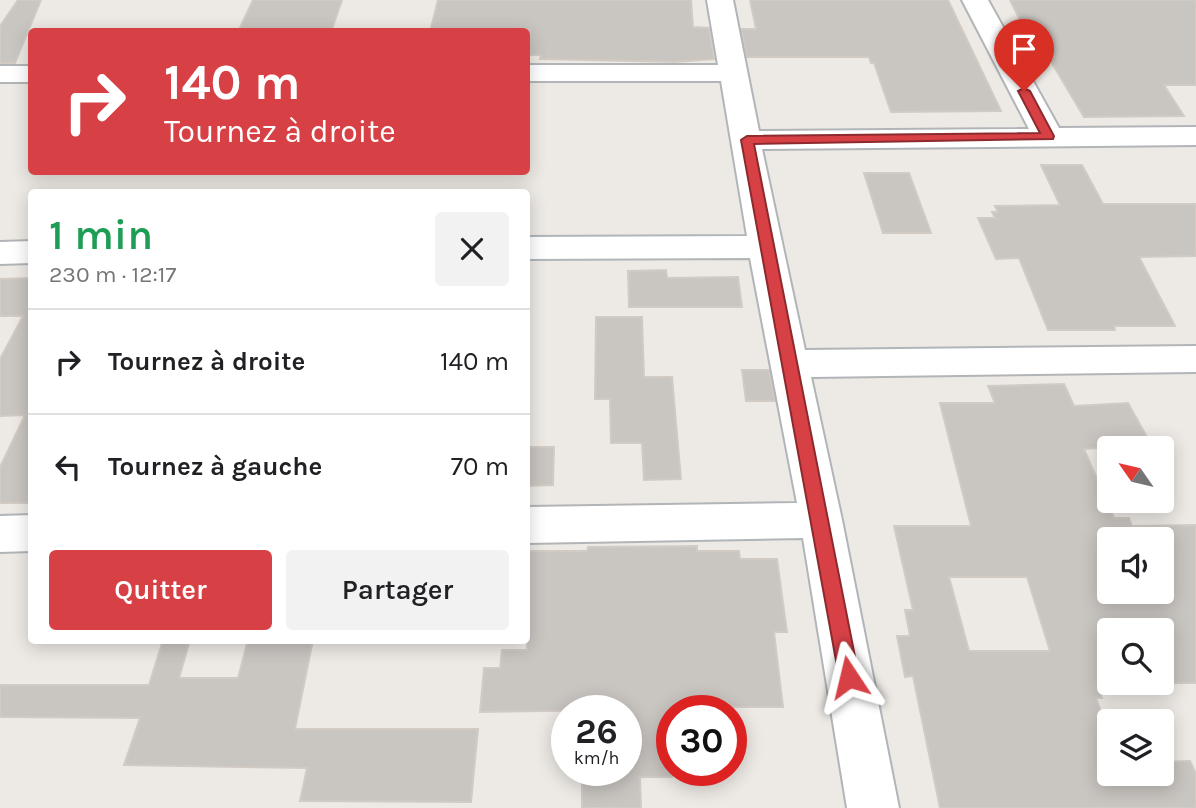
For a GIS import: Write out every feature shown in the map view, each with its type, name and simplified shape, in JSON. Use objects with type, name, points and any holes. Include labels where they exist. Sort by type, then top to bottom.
[{"type":"street","points":[[720,0],[765,247],[821,520],[873,808]]},
{"type":"street","points":[[975,0],[1048,136]]},
{"type":"street","points":[[530,73],[734,73]]},
{"type":"street","points":[[0,74],[28,74]]},
{"type":"street","points":[[747,140],[1196,135]]},
{"type":"street","points":[[530,248],[765,247]]},
{"type":"street","points":[[0,253],[28,252]]},
{"type":"street","points":[[791,364],[1187,359],[1196,392]]},
{"type":"street","points":[[530,525],[821,520]]},
{"type":"street","points":[[0,534],[28,533]]},
{"type":"building","points":[[18,0],[41,0],[15,63],[0,63],[0,26]]},
{"type":"building","points":[[253,0],[342,0],[332,28],[240,28]]},
{"type":"building","points":[[438,0],[691,0],[693,27],[709,28],[714,59],[675,62],[540,59],[541,55],[530,55],[530,28],[431,28]]},
{"type":"building","points":[[750,0],[948,0],[1001,111],[891,112],[874,63],[871,63],[869,57],[747,57],[741,29],[756,29]]},
{"type":"building","points":[[1010,0],[1196,0],[1196,85],[1164,85],[1184,116],[1084,117],[1031,28],[1024,28]]},
{"type":"building","points":[[1041,165],[1082,165],[1103,204],[1196,204],[1196,256],[1139,257],[1175,326],[1114,326],[1115,330],[1048,330],[1019,258],[996,259],[978,218],[995,218],[992,212],[998,212],[995,206],[1060,205]]},
{"type":"building","points":[[864,173],[909,173],[931,233],[883,233]]},
{"type":"building","points":[[666,270],[667,278],[738,277],[742,307],[629,307],[628,271]]},
{"type":"building","points":[[28,278],[28,503],[0,503],[0,467],[25,415],[0,416],[0,359],[23,316],[0,316],[0,279]]},
{"type":"building","points":[[596,317],[642,317],[644,377],[672,377],[681,479],[644,480],[642,443],[611,443],[610,399],[595,399]]},
{"type":"building","points":[[742,370],[769,370],[775,401],[746,401]]},
{"type":"building","points":[[1064,384],[1074,406],[1128,403],[1147,436],[1097,436],[1097,448],[1084,449],[1097,479],[1097,513],[1112,513],[1114,518],[1129,518],[1132,526],[1196,525],[1196,683],[1174,683],[1174,618],[1097,618],[1097,695],[1102,698],[1096,698],[1100,709],[1097,709],[1097,786],[1174,786],[1174,762],[1190,761],[1196,774],[1196,808],[940,808],[913,676],[905,677],[897,636],[910,636],[905,610],[913,610],[894,526],[971,526],[940,403],[995,403],[988,386]],"holes":[[[949,577],[1027,577],[1050,651],[969,651]]]},
{"type":"building","points":[[530,447],[554,447],[553,485],[530,486]]},
{"type":"building","points":[[697,546],[697,551],[739,551],[740,559],[777,559],[787,632],[774,632],[783,707],[747,707],[747,695],[656,695],[656,777],[642,777],[642,695],[551,695],[551,711],[480,712],[484,668],[500,668],[502,650],[527,650],[527,644],[530,644],[530,551],[587,551],[588,547]]},
{"type":"building","points":[[162,644],[189,644],[179,678],[238,678],[247,644],[312,644],[295,729],[478,729],[471,802],[300,801],[307,768],[124,765],[140,718],[0,717],[0,685],[149,685]]},
{"type":"building","points":[[582,786],[640,786],[641,808],[582,808]]},
{"type":"route","points":[[849,677],[796,390],[765,247],[747,140],[1048,136],[1024,91]]}]
